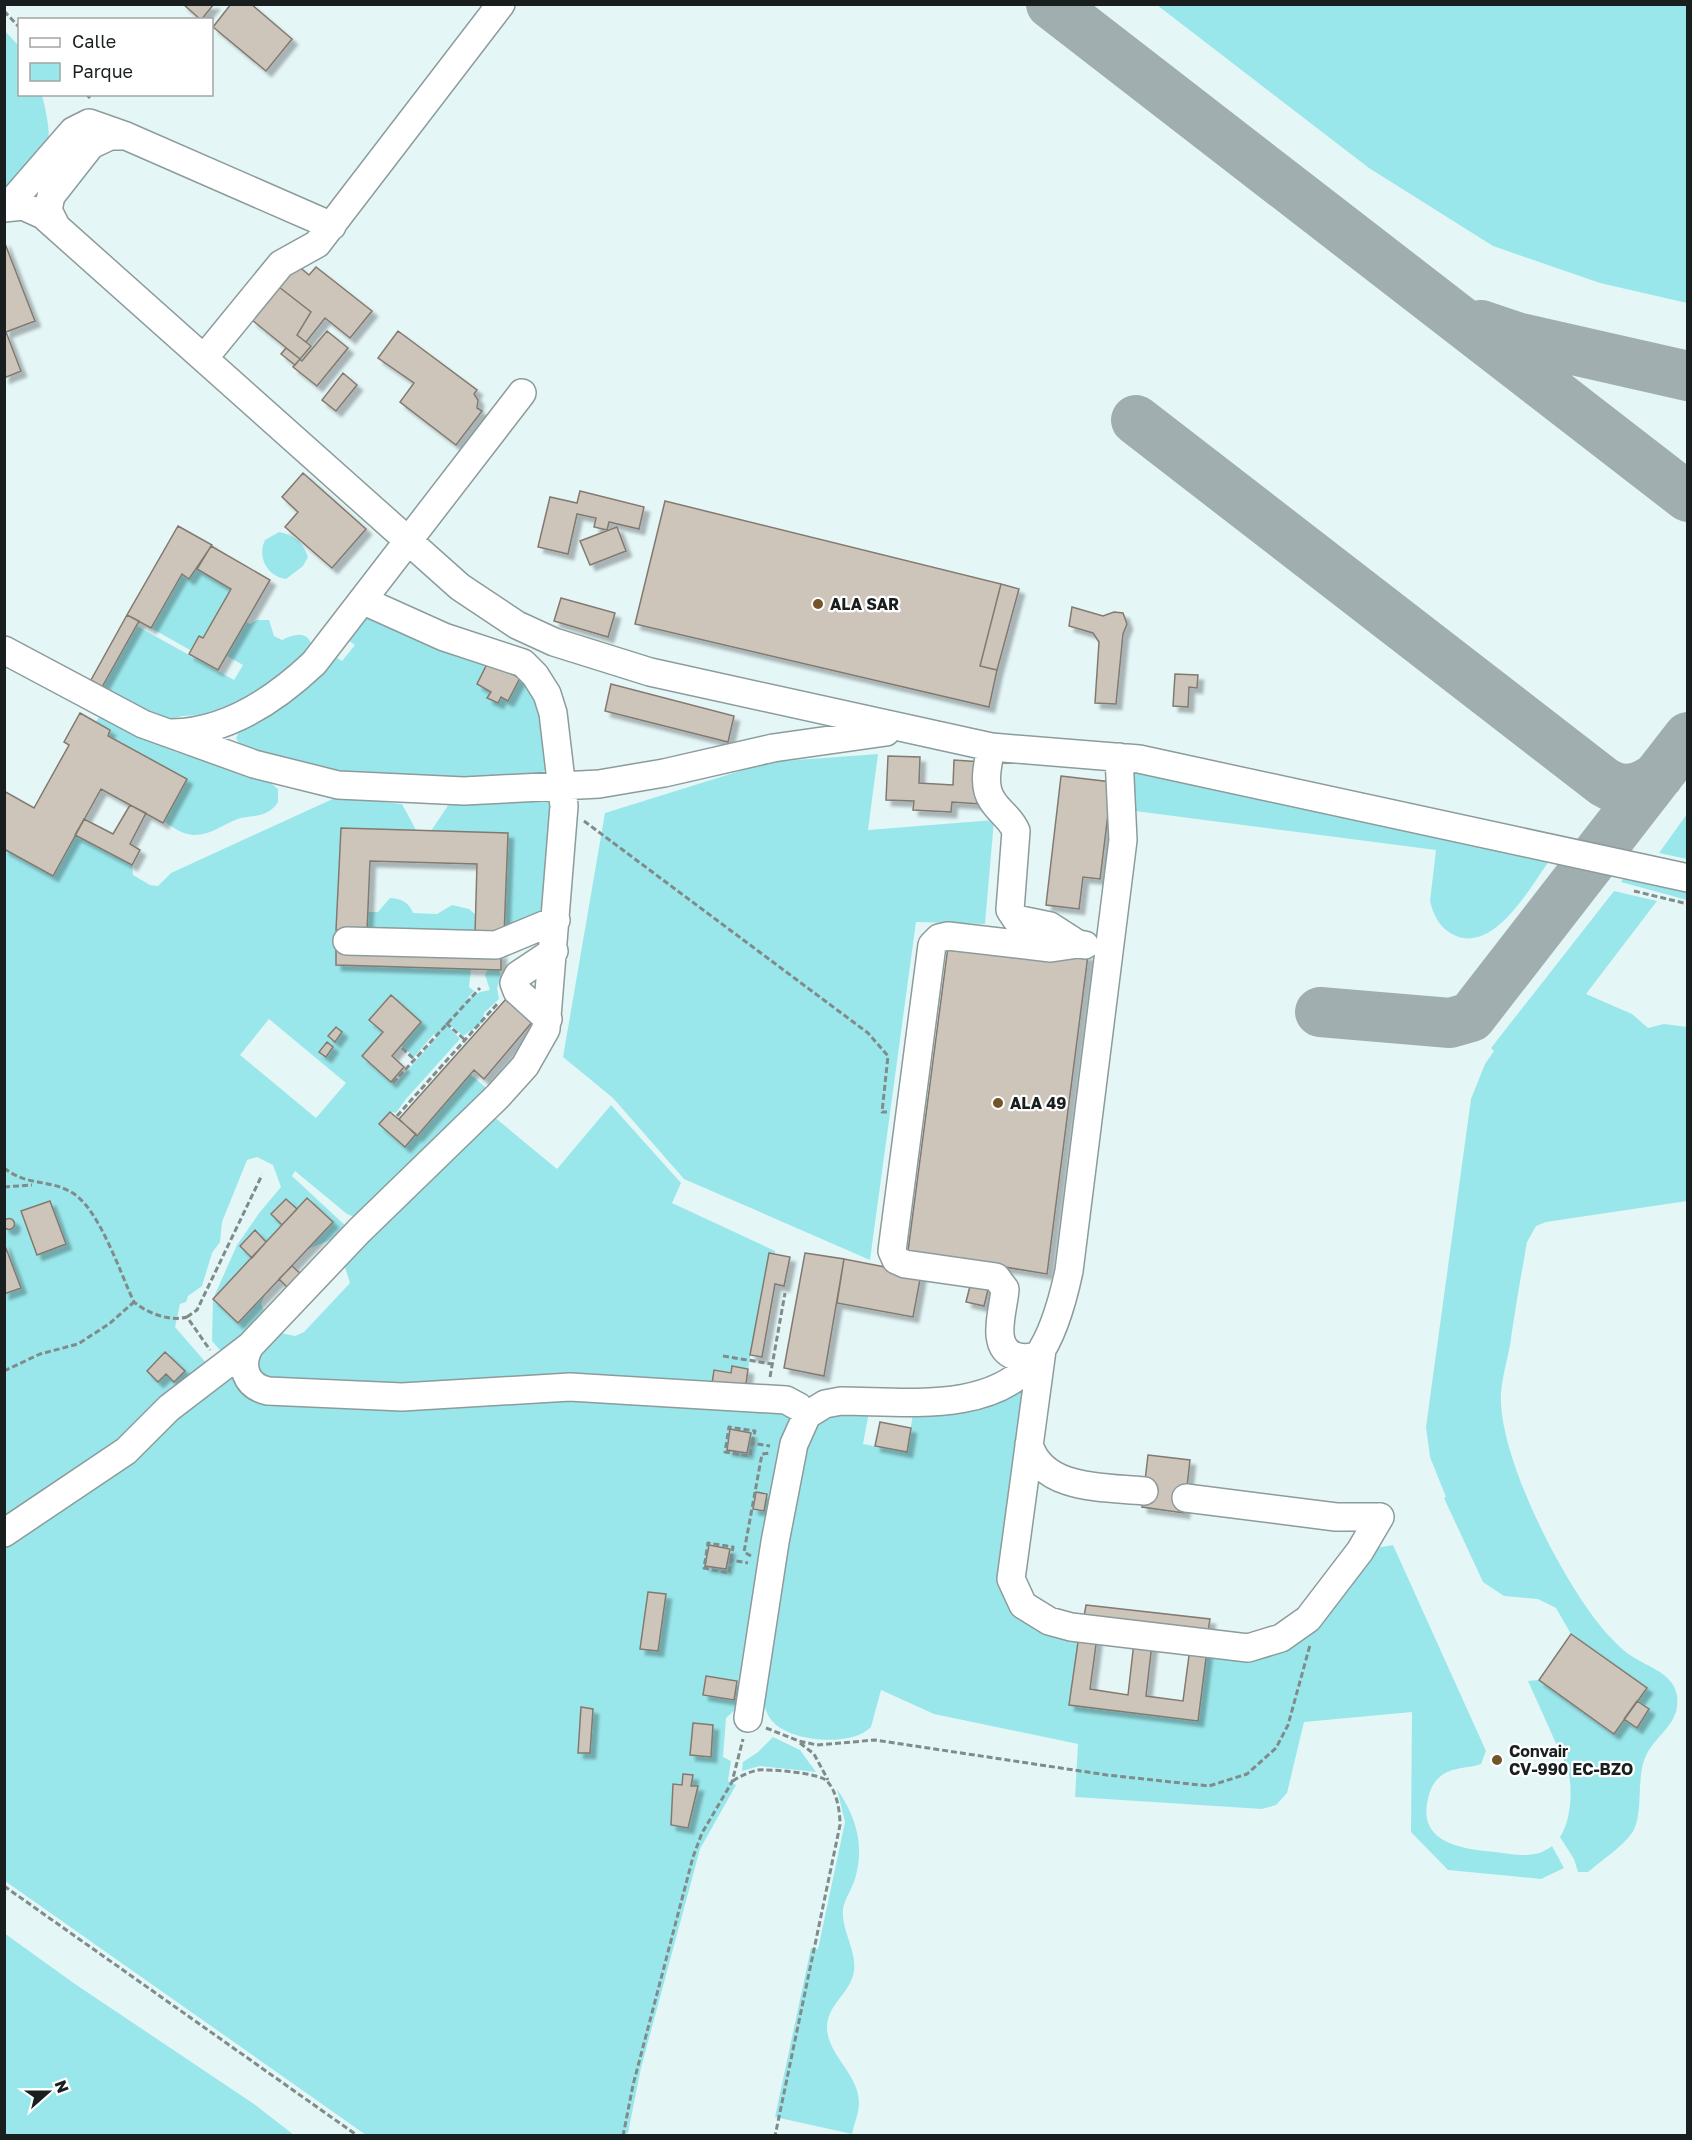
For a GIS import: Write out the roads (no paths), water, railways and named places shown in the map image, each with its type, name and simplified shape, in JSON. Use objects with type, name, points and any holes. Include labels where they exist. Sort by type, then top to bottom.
[{"type":"lane","points":[[205,357],[281,264],[314,248],[501,4]]},
{"type":"lane","points":[[6,208],[80,125],[93,123],[332,226]]},
{"type":"lane","points":[[56,226],[48,210],[51,196],[91,145],[107,136],[126,136]]},
{"type":"lane","points":[[6,208],[19,206],[32,209],[56,226],[205,357],[408,542],[479,601],[517,625],[554,642],[650,672],[902,729],[991,747],[1119,757],[1688,878]]},
{"type":"lane","points":[[168,734],[197,731],[225,722],[280,692],[314,663],[522,393]]},
{"type":"lane","points":[[4,1533],[126,1451],[169,1408],[250,1346],[359,1231],[514,1078],[539,1044],[548,1019],[547,964],[556,920],[564,796],[550,701],[530,669],[518,661],[432,633],[364,601]]},
{"type":"lane","points":[[4,650],[107,706],[168,734],[254,764],[338,785],[564,796],[799,744],[902,729]]},
{"type":"lane","points":[[799,744],[810,737],[814,730],[814,718],[806,708]]},
{"type":"lane","points":[[991,747],[987,773],[989,793],[992,801],[1013,823],[1016,831],[1010,910],[1016,919],[1050,926],[1078,944]]},
{"type":"lane","points":[[1119,757],[1123,840],[1069,1271],[1061,1301],[1040,1352],[1011,1579],[1013,1588],[1029,1611],[1049,1621],[1071,1627],[1237,1648],[1272,1642],[1300,1626],[1320,1605],[1360,1551],[1380,1517],[1336,1517],[1186,1498]]},
{"type":"lane","points":[[496,945],[556,920]]},
{"type":"lane","points":[[1040,1352],[1028,1358],[1015,1356],[1002,1346],[1000,1336],[1005,1289],[996,1277],[905,1264],[896,1260],[892,1251],[932,945],[939,938],[948,936],[1051,948],[1078,944],[1110,947]]},
{"type":"lane","points":[[347,941],[496,945],[517,950],[547,964]]},
{"type":"lane","points":[[547,964],[516,977],[514,985],[517,991],[548,1019]]},
{"type":"lane","points":[[250,1346],[244,1362],[247,1376],[255,1386],[268,1391],[402,1397],[570,1387],[792,1402],[807,1415]]},
{"type":"lane","points":[[748,1718],[762,1561],[786,1450],[807,1415],[825,1404],[841,1401],[936,1401],[966,1397],[1008,1381],[1027,1368],[1040,1352]]},
{"type":"lane","points":[[1029,1444],[1037,1462],[1056,1477],[1079,1483],[1144,1491]]},
{"type":"place","name":"ALA SAR","points":[[818,604]]},
{"type":"place","name":"ALA 49","points":[[998,1103]]},
{"type":"place","name":"Convair CV-990 EC-BZO","points":[[1497,1760]]}]
